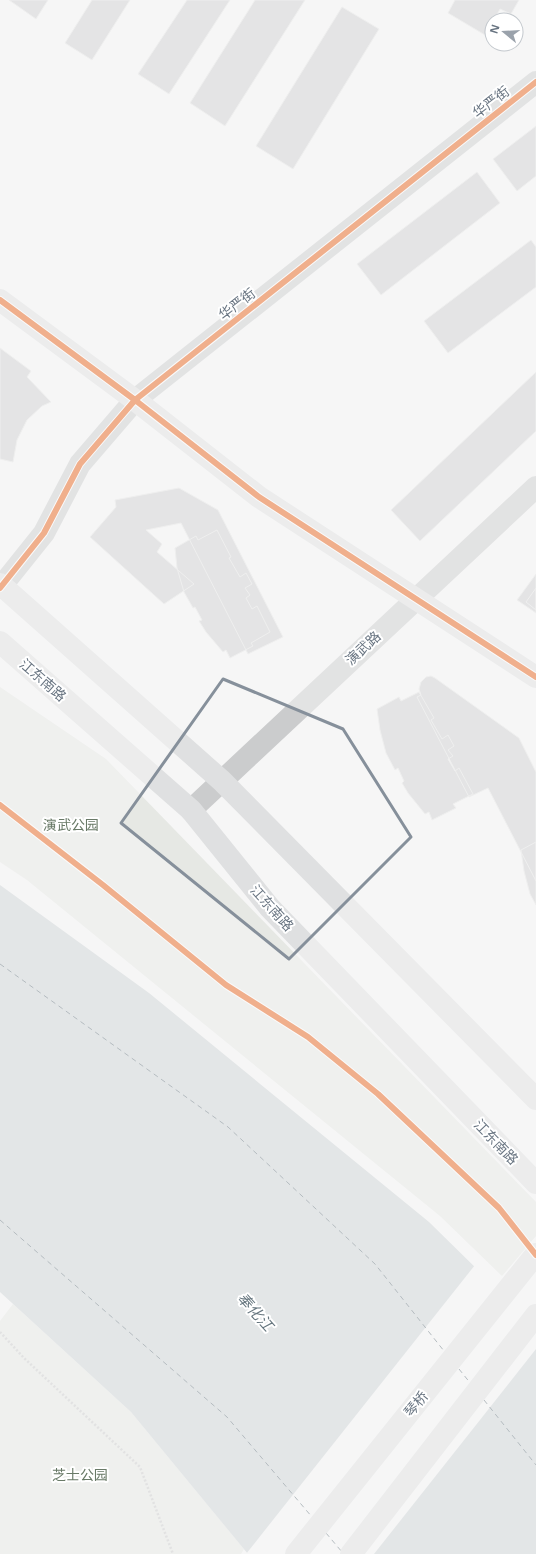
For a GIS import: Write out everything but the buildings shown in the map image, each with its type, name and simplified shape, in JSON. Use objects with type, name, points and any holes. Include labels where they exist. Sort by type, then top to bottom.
[{"type":"main road","points":[[0,300],[135,400],[259,497],[536,677]]},
{"type":"main road","points":[[1,586],[222,780],[536,1099]]},
{"type":"main road","name":"江东南路","points":[[0,642],[191,810],[270,908],[536,1183]]},
{"type":"main road","name":"琴桥","points":[[296,1554],[536,1254]]},
{"type":"main road","points":[[351,1554],[536,1315]]},
{"type":"street","name":"华严街","points":[[1,586],[44,533],[80,464],[135,400],[536,82]]},
{"type":"street","name":"演武路","points":[[191,810],[536,487]]},
{"type":"path","points":[[0,1332],[24,1358],[140,1467],[173,1554]]},
{"type":"highlighted area","points":[[223,679],[343,729],[411,837],[289,959],[121,823]]},
{"type":"green space","name":"演武公园","points":[[0,687],[106,759],[536,1202],[536,1236],[502,1276],[440,1216],[27,880],[0,862]]},
{"type":"green space","name":"芝士公园","points":[[13,1304],[131,1412],[244,1549],[241,1554],[0,1554],[0,1321]]},
{"type":"water","name":"奉化江","points":[[0,885],[149,993],[429,1222],[536,1327],[536,1554],[248,1554],[131,1412],[0,1292]]},
{"type":"pier","points":[[475,1265],[536,1324],[536,1349],[374,1554],[246,1554]]},
{"type":"ferry route","points":[[0,964],[228,1127],[375,1264],[444,1351]]},
{"type":"ferry route","points":[[0,1220],[227,1417],[312,1517]]},
{"type":"ferry route","points":[[459,1369],[471,1384]]},
{"type":"ferry route","points":[[484,1400],[536,1465]]},
{"type":"ferry route","points":[[326,1533],[342,1552]]},
{"type":"cycle path","points":[[0,588],[44,533],[80,464],[135,400],[536,82]]},
{"type":"cycle path","points":[[0,300],[135,400],[259,497],[536,677]]},
{"type":"cycle path","points":[[0,805],[103,885],[226,985],[308,1037],[378,1094],[499,1208],[536,1255]]}]
